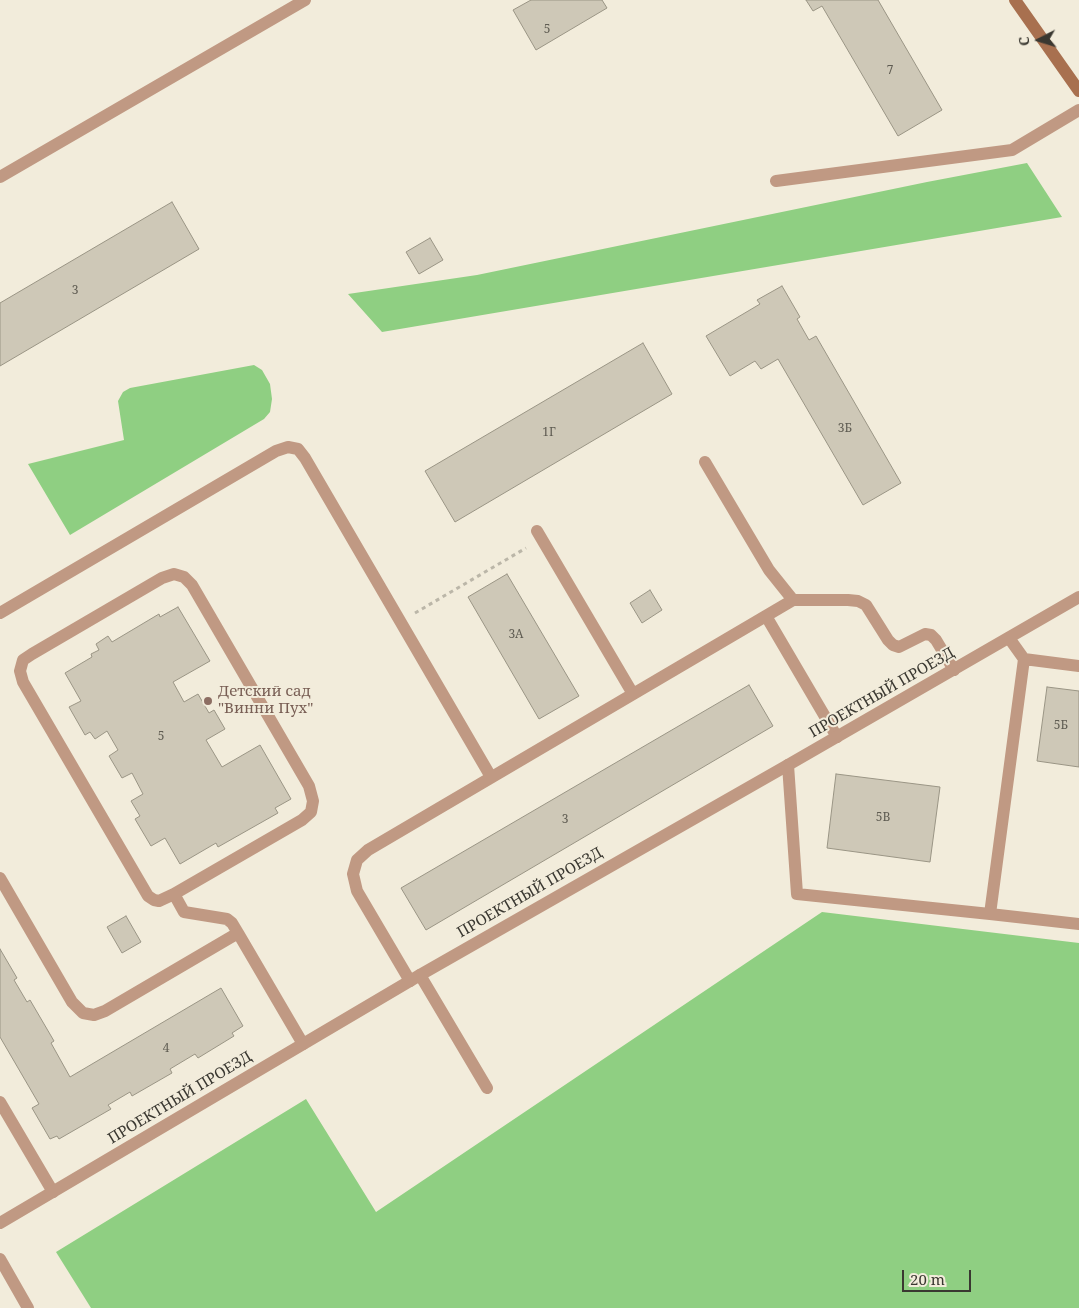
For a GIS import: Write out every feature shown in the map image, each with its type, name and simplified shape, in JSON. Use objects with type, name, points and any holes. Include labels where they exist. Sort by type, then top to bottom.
[{"type":"main road","points":[[1015,0],[1079,91]]},
{"type":"street","points":[[0,177],[305,0]]},
{"type":"street","points":[[776,181],[1012,150],[1079,110]]},
{"type":"street","points":[[0,613],[276,451],[288,447],[298,449],[492,777]]},
{"type":"street","points":[[706,462],[769,570],[793,600]]},
{"type":"street","points":[[539,535],[633,694]]},
{"type":"street","points":[[174,574],[184,577],[192,585],[309,786],[313,801],[310,812],[302,820],[174,894],[160,901],[148,896],[23,682],[20,671],[23,660],[32,654],[162,578],[174,574]]},
{"type":"street","name":"ПРОЕКТНЫЙ ПРОЕЗД","points":[[0,1223],[415,978],[1079,597]]},
{"type":"street","points":[[487,1088],[357,891],[354,874],[357,860],[368,850],[793,600],[858,601],[866,605],[893,646],[900,647],[925,634],[931,635],[954,670]]},
{"type":"street","points":[[766,616],[837,737]]},
{"type":"street","points":[[990,914],[1024,659],[1009,638]]},
{"type":"street","points":[[1024,659],[1079,666]]},
{"type":"street","points":[[788,765],[797,894],[1079,924]]},
{"type":"street","points":[[0,878],[72,1002],[83,1013],[94,1015],[105,1011],[238,933]]},
{"type":"street","points":[[174,894],[184,912],[227,919],[232,923],[303,1044]]},
{"type":"street","points":[[0,1102],[53,1192]]},
{"type":"street","points":[[0,1259],[28,1308]]},
{"type":"path","points":[[400,621],[539,535]]},
{"type":"green space","points":[[1027,163],[1062,217],[382,332],[348,294],[477,275]]},
{"type":"green space","points":[[254,365],[262,370],[270,384],[272,399],[270,412],[264,419],[70,535],[28,464],[124,440],[118,401],[123,392],[130,388]]},
{"type":"green space","points":[[822,912],[1079,943],[1079,1308],[91,1308],[56,1252],[306,1099],[376,1212]]},
{"type":"building","points":[[531,0],[602,0],[607,8],[536,50],[513,10]]},
{"type":"building","points":[[806,0],[878,0],[942,110],[898,136],[822,6],[813,11]]},
{"type":"building","points":[[172,202],[199,249],[0,366],[0,303]]},
{"type":"building","points":[[430,238],[443,260],[419,274],[406,252]]},
{"type":"building","points":[[782,286],[800,317],[797,319],[809,340],[816,336],[901,483],[863,505],[778,359],[761,369],[755,361],[730,376],[706,336],[760,304],[757,300]]},
{"type":"building","points":[[643,343],[672,394],[455,522],[425,471]]},
{"type":"building","points":[[507,574],[579,696],[539,719],[468,597]]},
{"type":"building","points":[[650,590],[662,610],[642,623],[630,603]]},
{"type":"building","points":[[178,607],[210,661],[173,682],[184,702],[198,694],[209,713],[214,710],[225,729],[206,740],[222,767],[260,745],[291,799],[275,808],[278,813],[218,847],[216,843],[180,864],[165,838],[151,846],[135,819],[140,816],[131,801],[143,794],[132,773],[122,778],[109,756],[118,750],[107,731],[95,739],[90,732],[85,735],[69,707],[81,701],[65,673],[92,657],[91,654],[99,650],[96,644],[108,636],[112,642],[159,614],[160,617]]},
{"type":"building","points":[[749,685],[773,726],[426,930],[401,888]]},
{"type":"building","points":[[1047,687],[1079,691],[1079,767],[1037,761]]},
{"type":"building","points":[[836,774],[940,787],[930,862],[827,848]]},
{"type":"building","points":[[126,916],[141,942],[122,953],[107,927]]},
{"type":"building","points":[[0,949],[17,978],[14,980],[27,1002],[30,1000],[54,1041],[51,1043],[70,1077],[221,988],[243,1026],[232,1033],[234,1036],[198,1058],[195,1054],[170,1069],[172,1073],[132,1096],[130,1092],[108,1105],[111,1109],[59,1139],[57,1136],[50,1139],[32,1108],[39,1104],[0,1037]]},
{"type":"place","name":"Детский сад \"Винни Пух\"","points":[[208,701]]}]
